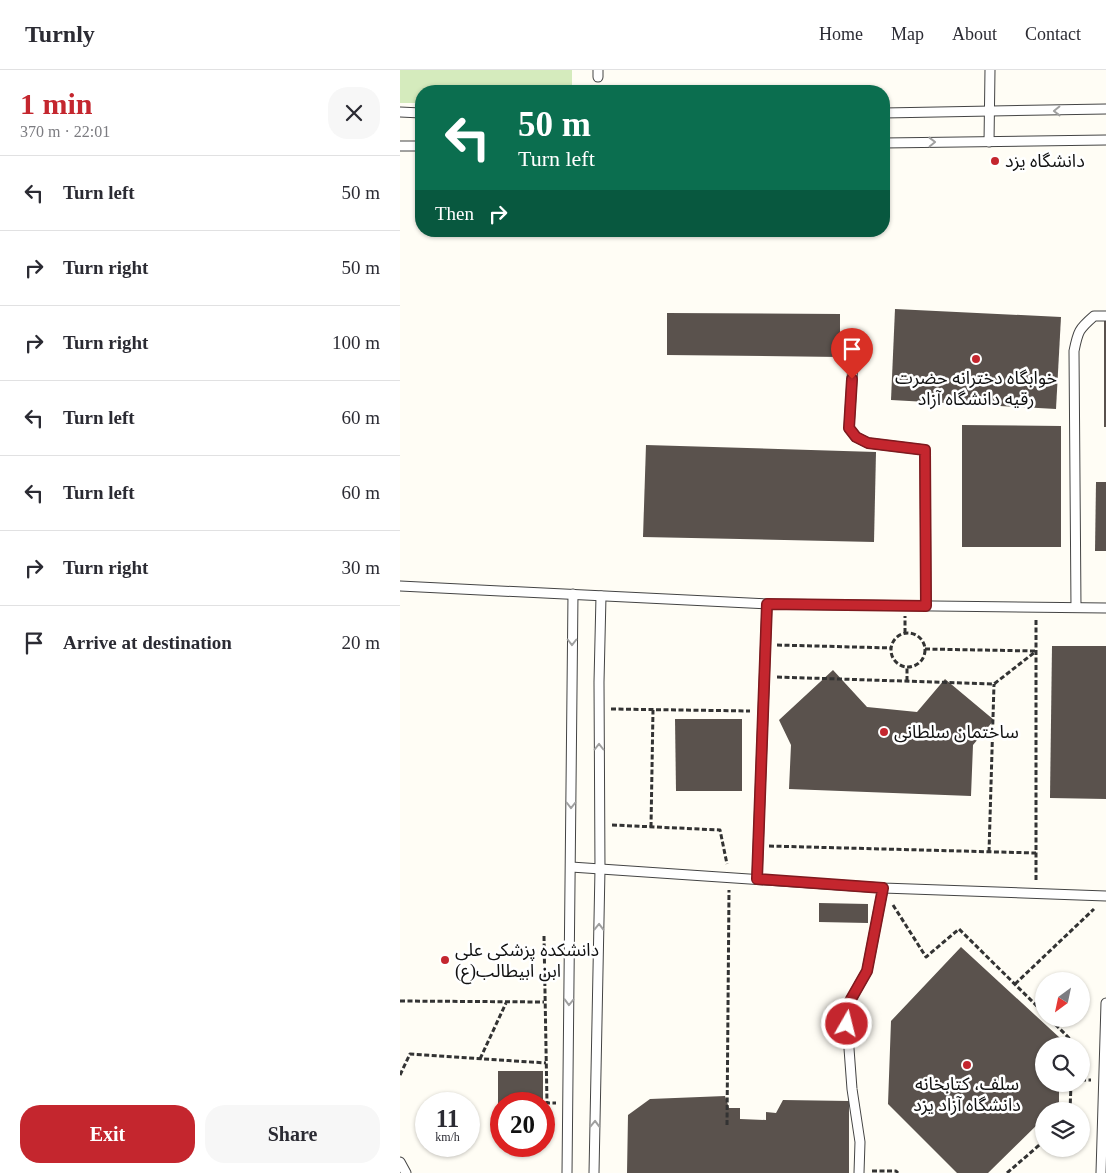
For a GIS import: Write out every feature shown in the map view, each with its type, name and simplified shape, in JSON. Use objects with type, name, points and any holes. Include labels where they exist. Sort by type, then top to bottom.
[{"type":"lane","points":[[989,142],[990,70]]},
{"type":"lane","points":[[890,113],[1106,110]]},
{"type":"lane","points":[[400,112],[415,113]]},
{"type":"lane","points":[[890,143],[1106,140]]},
{"type":"lane","points":[[400,146],[415,146]]},
{"type":"lane","points":[[1076,607],[1074,351],[1077,335],[1082,326],[1094,316],[1106,316]]},
{"type":"lane","points":[[854,347],[849,428],[856,437],[868,443],[925,450],[926,606]]},
{"type":"lane","points":[[400,586],[767,604],[1106,608]]},
{"type":"lane","points":[[567,1173],[573,594]]},
{"type":"lane","points":[[594,1173],[600,869],[599,709],[602,596]]},
{"type":"lane","points":[[757,879],[767,604]]},
{"type":"lane","points":[[571,867],[883,888],[1106,896]]},
{"type":"lane","points":[[859,1172],[860,1142],[852,1089],[846,1008],[867,971],[883,888]]},
{"type":"lane","points":[[1101,1173],[1106,1003]]},
{"type":"lane","points":[[400,1162],[406,1173]]},
{"type":"path","points":[[1036,606],[1036,894]]},
{"type":"path","points":[[905,633],[915,634],[922,640],[925,649],[923,658],[916,665],[907,667],[898,664],[893,657],[892,648],[896,638],[905,633]]},
{"type":"path","points":[[765,645],[892,648]]},
{"type":"path","points":[[925,649],[1036,651]]},
{"type":"path","points":[[764,676],[994,684],[1036,651]]},
{"type":"path","points":[[907,667],[907,681]]},
{"type":"path","points":[[989,852],[994,684]]},
{"type":"path","points":[[599,709],[763,712]]},
{"type":"path","points":[[651,827],[653,710]]},
{"type":"path","points":[[599,825],[720,830],[730,877],[727,1125]]},
{"type":"path","points":[[758,846],[1036,853]]},
{"type":"path","points":[[883,888],[926,957],[959,929],[1035,1004]]},
{"type":"path","points":[[1015,984],[1099,904]]},
{"type":"path","points":[[544,936],[547,1092]]},
{"type":"path","points":[[400,1002],[544,1002]]},
{"type":"path","points":[[480,1058],[506,1002]]},
{"type":"path","points":[[1059,1028],[1069,1037]]},
{"type":"path","points":[[400,1075],[410,1054],[546,1063]]},
{"type":"path","points":[[1008,1173],[1035,1149]]},
{"type":"path","points":[[859,1172],[896,1171],[898,1173]]},
{"type":"green space","points":[[400,70],[572,70],[572,85],[415,85],[415,103],[400,103]]},
{"type":"building","name":"خوابگاه دخترانه حضرت رقیه دانشگاه آزاد","points":[[895,309],[1061,317],[1056,409],[891,400]]},
{"type":"building","points":[[667,313],[840,314],[840,357],[667,355]]},
{"type":"building","points":[[1104,319],[1106,319],[1106,427],[1104,427]]},
{"type":"building","points":[[962,425],[1061,426],[1061,547],[962,547]]},
{"type":"building","points":[[646,445],[876,452],[874,542],[643,537]]},
{"type":"building","points":[[1096,482],[1106,482],[1106,551],[1095,551]]},
{"type":"building","points":[[1052,646],[1106,646],[1106,799],[1050,798]]},
{"type":"building","name":"ساختمان سلطانی","points":[[833,670],[867,707],[917,712],[945,679],[994,720],[973,745],[971,796],[789,789],[791,745],[779,720]]},
{"type":"building","points":[[675,719],[742,719],[742,791],[676,791]]},
{"type":"building","points":[[819,903],[868,904],[868,923],[819,922]]},
{"type":"building","name":"سلف، کتابخانه دانشگاه آزاد یزد","points":[[961,947],[1035,1015],[1035,1028],[1049,1028],[1059,1037],[1035,1037],[1035,1092],[1059,1092],[1059,1102],[1035,1102],[1035,1127],[988,1173],[957,1173],[888,1104],[891,1021]]},
{"type":"building","points":[[498,1071],[543,1071],[543,1092],[498,1092]]},
{"type":"building","points":[[725,1096],[729,1108],[740,1108],[740,1119],[766,1120],[766,1112],[776,1113],[783,1100],[849,1101],[849,1173],[627,1173],[628,1115],[650,1099]]},
{"type":"place","name":"دانشگاه یزد","points":[[995,161]]},
{"type":"place","name":"خوابگاه دخترانه حضرت رقیه دانشگاه آزاد","points":[[976,359]]},
{"type":"place","name":"ساختمان سلطانی","points":[[884,732]]},
{"type":"place","name":"دانشکده پزشکی علی ابن ابیطالب(ع)","points":[[445,960]]},
{"type":"place","name":"سلف، کتابخانه دانشگاه آزاد یزد","points":[[967,1065]]},
{"type":"route","points":[[847,1024],[846,1008],[867,971],[883,888],[757,879],[767,604],[926,606],[925,450],[868,443],[856,437],[849,428],[852,379]]}]
